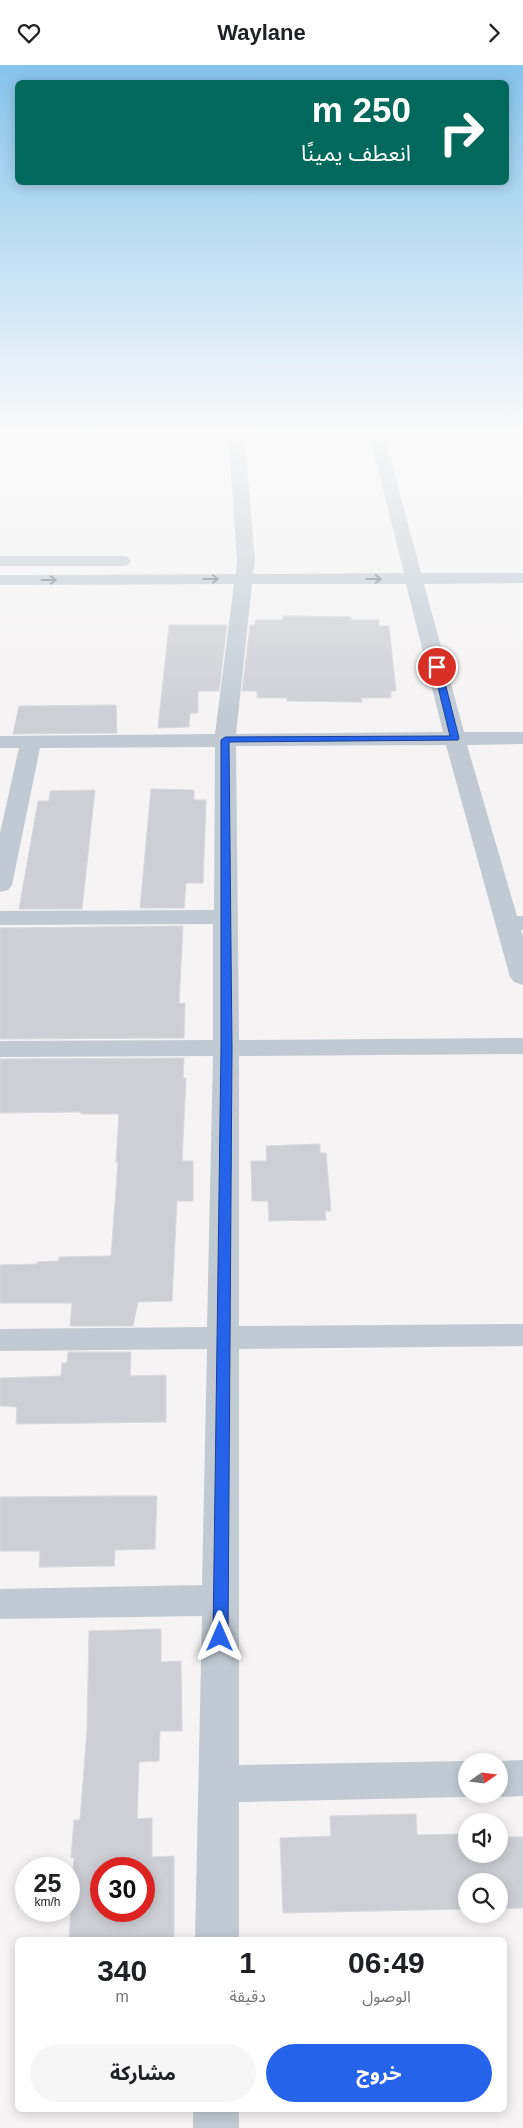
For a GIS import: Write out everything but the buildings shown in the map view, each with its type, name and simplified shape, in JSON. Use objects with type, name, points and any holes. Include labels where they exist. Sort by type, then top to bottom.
[{"type":"street","points":[[218,1937],[226,1048],[225,740],[245,565],[243,524]]},
{"type":"street","points":[[400,524],[455,738],[515,924],[523,977]]},
{"type":"street","points":[[0,561],[138,561]]},
{"type":"street","points":[[0,580],[245,565],[410,565],[523,578]]},
{"type":"street","points":[[0,742],[523,738]]},
{"type":"street","points":[[0,885],[5,841],[31,741]]},
{"type":"street","points":[[0,918],[226,917]]},
{"type":"street","points":[[0,1049],[523,1046]]},
{"type":"street","points":[[0,1340],[523,1335]]},
{"type":"street","points":[[0,1604],[221,1600]]},
{"type":"street","points":[[508,1779],[523,1778]]},
{"type":"street","points":[[219,1784],[458,1779]]},
{"type":"street","points":[[216,2112],[216,2128]]},
{"type":"route","points":[[220,1637],[226,1048],[225,740],[455,738],[437,667]]}]
